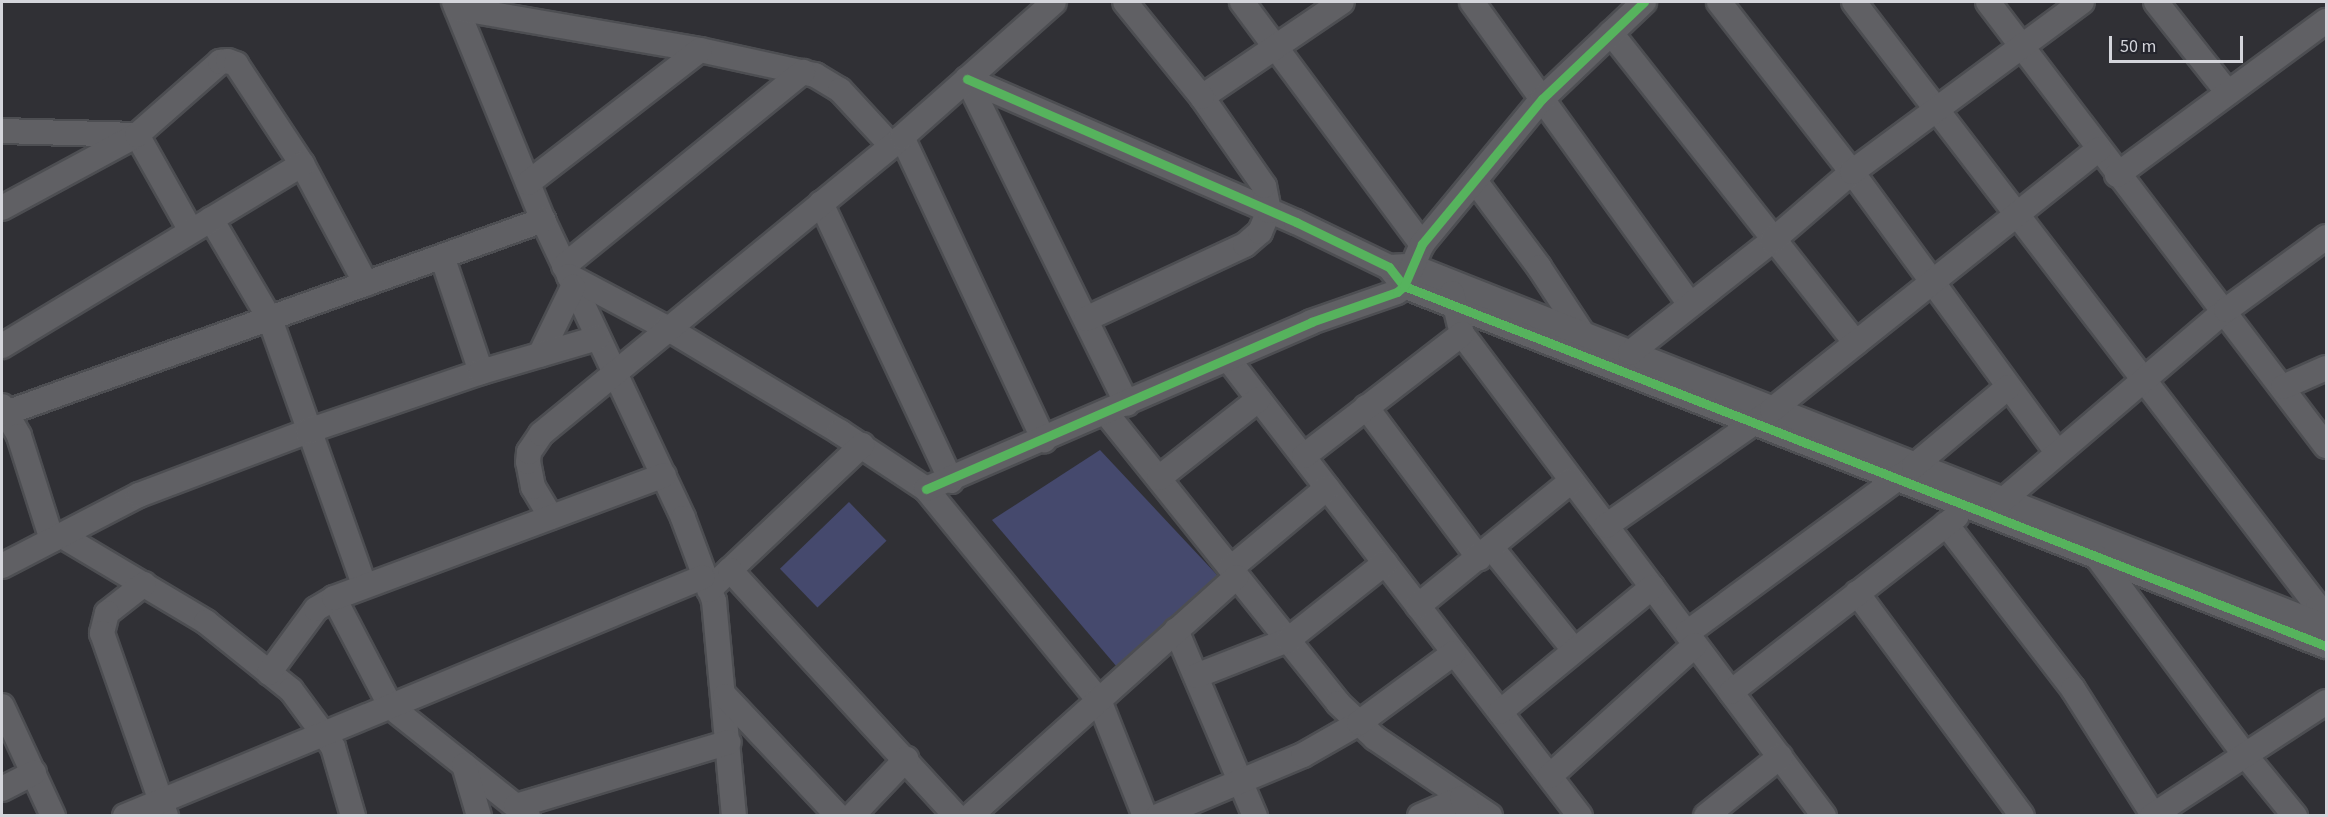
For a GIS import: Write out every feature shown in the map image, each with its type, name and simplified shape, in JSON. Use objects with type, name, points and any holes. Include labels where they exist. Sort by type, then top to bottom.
[{"type":"street","points":[[551,517],[533,487],[529,452],[541,434],[896,141],[1054,2]]},
{"type":"street","points":[[1086,319],[1245,245],[1260,232],[1269,211],[1264,186],[1202,97],[1125,2]]},
{"type":"street","points":[[1242,2],[1422,244]]},
{"type":"street","points":[[1202,97],[1342,2]]},
{"type":"street","points":[[1472,2],[1690,304]]},
{"type":"street","points":[[1854,2],[2318,607],[2324,633]]},
{"type":"street","points":[[1988,2],[2117,175],[2226,310],[2326,446]]},
{"type":"street","points":[[1630,353],[1772,241],[1852,172],[2082,2]]},
{"type":"street","points":[[2156,2],[2228,93]]},
{"type":"street","points":[[1725,4],[1852,172],[2058,453]]},
{"type":"street","points":[[456,5],[700,50],[803,72],[829,80],[896,141],[1044,440]]},
{"type":"street","points":[[456,5],[543,220],[613,374],[664,475],[706,583],[720,637],[734,816]]},
{"type":"street","points":[[926,489],[951,481],[1228,359],[1401,273],[1422,244],[1542,99],[1611,33],[1633,5]]},
{"type":"street","points":[[2117,175],[2326,21]]},
{"type":"street","points":[[1611,33],[1772,241],[1856,343]]},
{"type":"street","points":[[528,183],[700,50]]},
{"type":"street","points":[[2,208],[137,135],[220,62],[228,61],[236,64],[302,164],[366,284]]},
{"type":"street","points":[[540,355],[569,276],[803,72]]},
{"type":"street","points":[[967,79],[1269,211],[1401,273],[1453,306],[1763,416],[1906,472],[2002,501],[2324,633]]},
{"type":"street","points":[[967,79],[1086,319],[1117,408],[1159,478],[1288,640],[1316,679],[1359,723],[1466,807],[1490,816]]},
{"type":"street","points":[[2,131],[137,135]]},
{"type":"street","points":[[137,135],[270,320],[364,585]]},
{"type":"street","points":[[1606,526],[1763,416],[2019,215],[2099,149]]},
{"type":"street","points":[[2,346],[302,164]]},
{"type":"street","points":[[1475,181],[1539,267],[1583,334]]},
{"type":"street","points":[[821,202],[951,481]]},
{"type":"street","points":[[353,816],[333,747],[291,690],[206,622],[144,584],[57,538],[10,442],[4,410],[270,320],[366,284],[443,259],[543,220]]},
{"type":"street","points":[[2002,501],[2226,310],[2326,237]]},
{"type":"street","points":[[443,259],[481,372]]},
{"type":"street","points":[[1401,273],[1450,282],[1583,334],[1630,353],[1763,416]]},
{"type":"street","points":[[569,276],[667,328],[862,445],[926,489],[1099,700],[1144,816]]},
{"type":"street","points":[[1450,282],[1453,306],[1462,334],[1824,816]]},
{"type":"street","points":[[1304,456],[1462,334]]},
{"type":"street","points":[[2,566],[139,495],[308,431],[481,372],[597,338]]},
{"type":"street","points":[[1228,359],[1580,816]]},
{"type":"street","points":[[2283,387],[2326,368]]},
{"type":"street","points":[[1550,776],[1691,639],[1906,472],[2008,387]]},
{"type":"street","points":[[1159,478],[1259,399]]},
{"type":"street","points":[[1366,407],[1485,552],[1574,650]]},
{"type":"street","points":[[125,816],[163,808],[324,734],[391,706],[706,583],[730,570],[862,445]]},
{"type":"street","points":[[1906,472],[1968,507],[2097,558],[2324,633]]},
{"type":"street","points":[[269,673],[316,609],[334,598],[664,475]]},
{"type":"street","points":[[1418,606],[1571,481]]},
{"type":"street","points":[[970,816],[1176,630],[1233,573],[1327,488]]},
{"type":"street","points":[[1731,692],[1968,507]]},
{"type":"street","points":[[1946,524],[2073,689],[2153,815],[2326,702]]},
{"type":"street","points":[[2076,531],[2245,756],[2295,816]]},
{"type":"street","points":[[1196,676],[1288,640],[1386,563]]},
{"type":"street","points":[[730,570],[956,816]]},
{"type":"street","points":[[144,584],[107,613],[102,633],[163,808]]},
{"type":"street","points":[[1500,712],[1652,587]]},
{"type":"street","points":[[1857,593],[2022,816]]},
{"type":"street","points":[[334,598],[391,706],[522,811],[729,742]]},
{"type":"street","points":[[1176,630],[1255,816]]},
{"type":"street","points":[[1158,816],[1240,779],[1303,755],[1359,723],[1454,653]]},
{"type":"street","points":[[725,696],[838,816]]},
{"type":"street","points":[[2,706],[53,816]]},
{"type":"street","points":[[1706,816],[1780,757]]},
{"type":"street","points":[[852,816],[906,759]]},
{"type":"street","points":[[464,765],[479,816]]},
{"type":"street","points":[[2,789],[34,773]]},
{"type":"street","points":[[1420,816],[1466,807]]},
{"type":"shaded area","points":[[1100,450],[1219,577],[1117,667],[992,520]]},
{"type":"shaded area","points":[[849,502],[887,541],[817,608],[780,569]]},
{"type":"cycle path","points":[[926,489],[1311,322],[1397,292],[1404,286],[1422,244],[1542,99],[1644,2]]},
{"type":"cycle path","points":[[967,79],[1296,222],[1389,267],[1404,286],[2326,646]]}]
